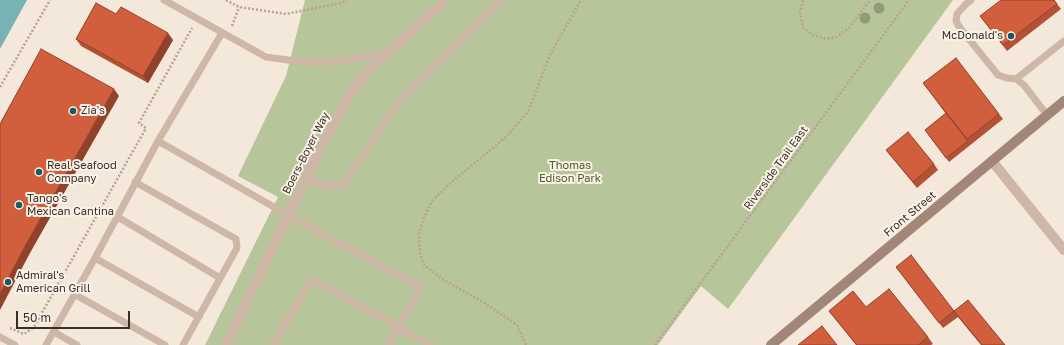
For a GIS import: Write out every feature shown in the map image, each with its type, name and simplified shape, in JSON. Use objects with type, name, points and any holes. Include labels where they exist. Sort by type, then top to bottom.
[{"type":"main road","name":"Front Street","points":[[771,345],[1064,101]]},
{"type":"street","name":"Boers-Boyer Way","points":[[226,345],[324,141],[352,92],[367,72],[386,52],[401,41],[446,0]]},
{"type":"street","points":[[992,161],[1064,250]]},
{"type":"lane","points":[[164,0],[266,57],[303,62],[342,61],[386,52]]},
{"type":"lane","points":[[306,178],[328,186],[343,185],[399,101],[501,0]]},
{"type":"lane","points":[[971,0],[957,14],[956,21],[960,28],[998,75],[1016,79],[1024,85],[1047,115]]},
{"type":"lane","points":[[46,345],[95,258],[116,216],[158,140],[225,34]]},
{"type":"lane","points":[[1016,79],[1064,41]]},
{"type":"lane","points":[[158,140],[288,215],[420,287],[388,345]]},
{"type":"lane","points":[[135,182],[236,239],[237,248],[183,345]]},
{"type":"lane","points":[[116,216],[220,278]]},
{"type":"lane","points":[[95,258],[199,317]]},
{"type":"lane","points":[[274,345],[309,282],[318,282],[430,345]]},
{"type":"lane","points":[[74,294],[166,345]]},
{"type":"lane","points":[[54,332],[77,345]]},
{"type":"lane","points":[[0,337],[15,345]]},
{"type":"path","points":[[0,87],[50,0]]},
{"type":"path","points":[[226,0],[239,7],[286,14],[341,3],[347,0]]},
{"type":"path","points":[[526,345],[517,325],[482,302],[445,281],[425,266],[420,253],[419,233],[425,214],[432,201],[447,186],[506,137],[528,112],[550,55],[581,0]]},
{"type":"path","points":[[803,0],[800,13],[803,28],[813,35],[826,39],[836,37],[849,28],[870,0]]},
{"type":"path","name":"Riverside Trail East","points":[[655,345],[909,0]]},
{"type":"path","points":[[225,34],[239,7]]},
{"type":"path","points":[[4,326],[24,334],[34,327],[146,128],[139,122],[197,18]]},
{"type":"green space","name":"Thomas Edison Park","points":[[305,0],[953,0],[728,309],[701,286],[658,345],[205,345],[278,197],[238,176],[286,76]]},
{"type":"water","points":[[0,0],[27,0],[0,49]]},
{"type":"building","name":"McDonald's","points":[[1001,0],[1054,0],[1057,4],[1003,45],[980,16]]},
{"type":"building","points":[[96,3],[116,14],[121,7],[168,33],[143,76],[76,39]]},
{"type":"building","points":[[41,49],[114,89],[25,246],[0,294],[0,124]]},
{"type":"building","points":[[956,58],[999,114],[967,139],[923,83]]},
{"type":"building","points":[[946,113],[968,141],[946,158],[925,130]]},
{"type":"building","points":[[908,132],[934,164],[913,182],[886,150]]},
{"type":"building","points":[[911,255],[954,311],[939,323],[896,267]]},
{"type":"building","points":[[889,289],[928,337],[918,345],[857,345],[829,311],[853,291],[866,307]]},
{"type":"building","points":[[968,300],[1005,345],[982,345],[954,311]]},
{"type":"building","points":[[822,326],[837,345],[798,345]]},
{"type":"place","name":"McDonald's","points":[[1011,36]]},
{"type":"place","name":"Zia's","points":[[73,111]]},
{"type":"place","name":"Real Seafood Company","points":[[39,172]]},
{"type":"place","name":"Tango's Mexican Cantina","points":[[19,205]]},
{"type":"place","name":"Admiral's American Grill","points":[[8,282]]}]
